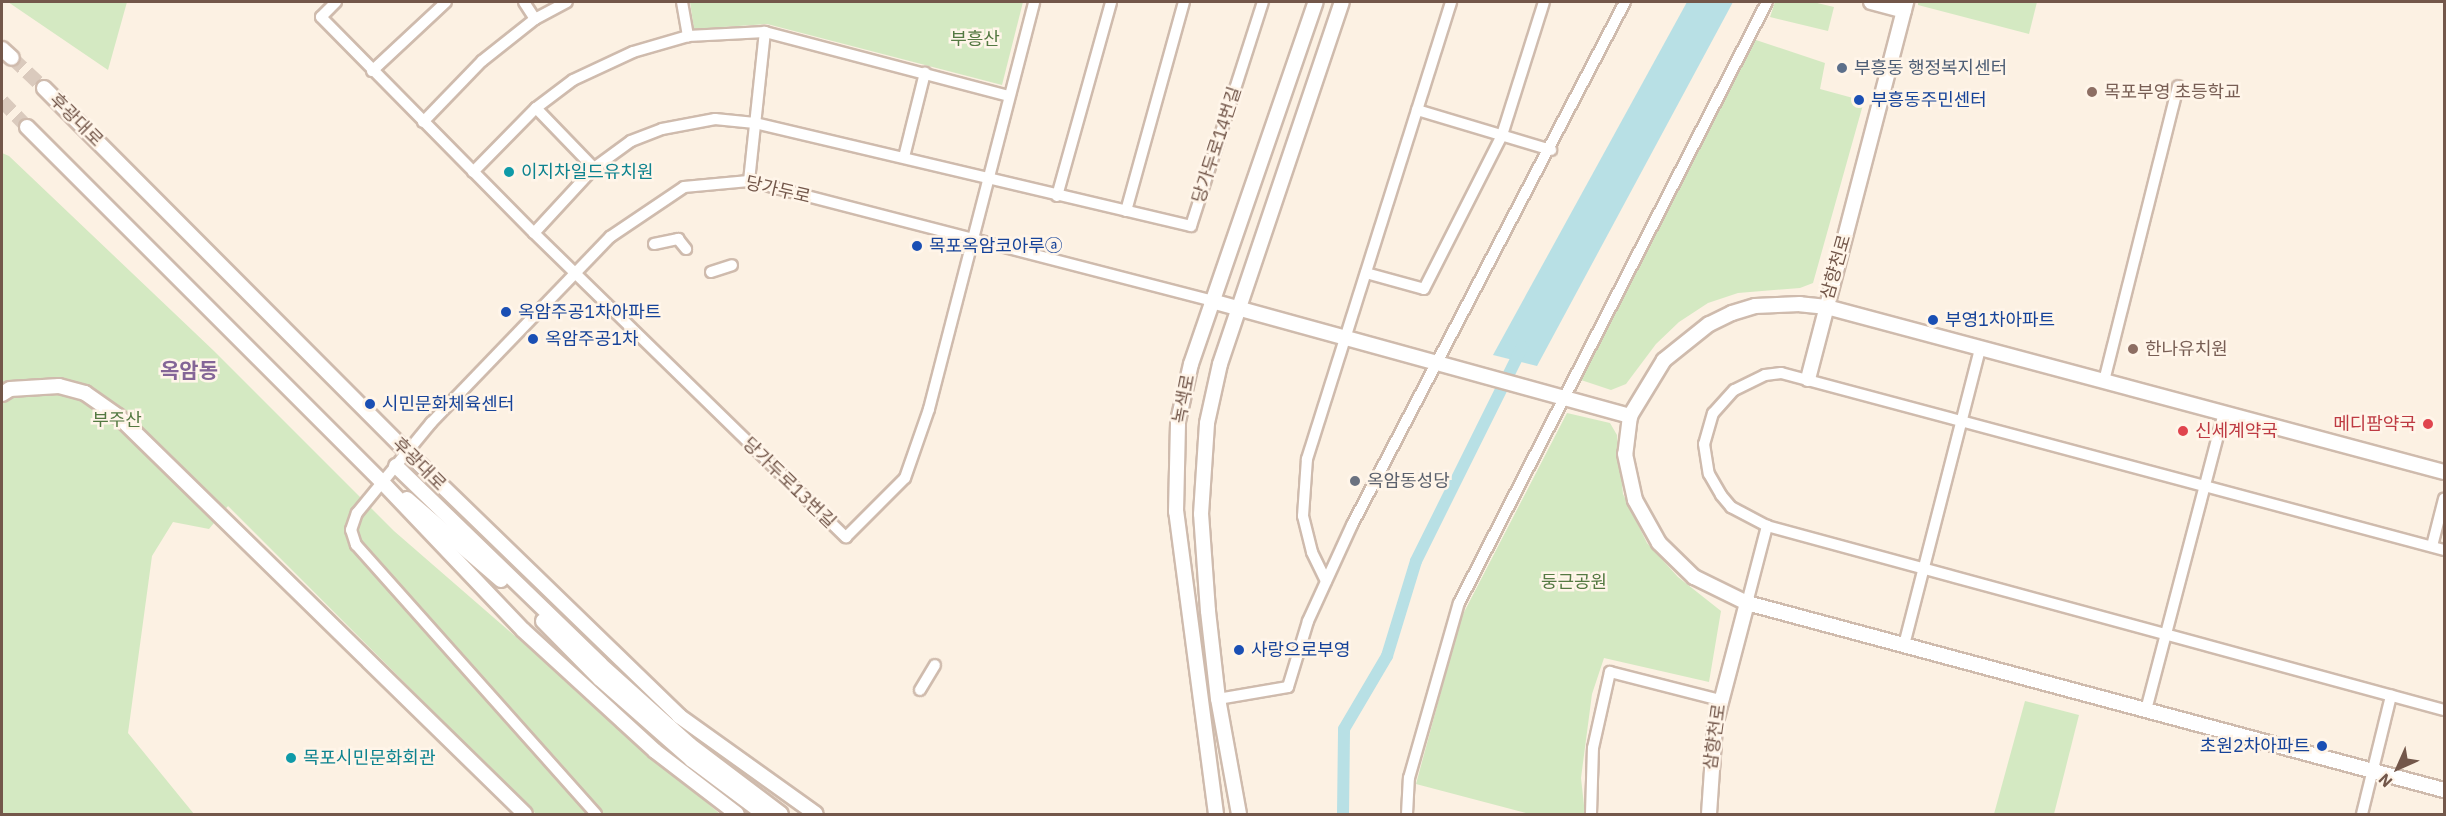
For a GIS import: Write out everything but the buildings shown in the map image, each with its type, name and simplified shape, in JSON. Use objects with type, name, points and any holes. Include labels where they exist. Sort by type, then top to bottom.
[{"type":"street","points":[[336,2],[321,17],[573,273]]},
{"type":"street","points":[[372,71],[446,2]]},
{"type":"street","points":[[524,2],[535,19]]},
{"type":"street","points":[[423,122],[482,61],[535,19],[567,2]]},
{"type":"street","points":[[682,2],[687,36]]},
{"type":"street","points":[[973,241],[1034,2]]},
{"type":"street","points":[[1057,196],[1111,2]]},
{"type":"street","points":[[1126,211],[1184,2]]},
{"type":"street","name":"당가두로14번길","points":[[534,233],[594,168],[631,141],[662,129],[715,120],[755,123],[904,157],[988,180],[1191,226],[1263,2]]},
{"type":"street","name":"녹색로","points":[[1216,814],[1176,512],[1178,421],[1191,364],[1316,2]]},
{"type":"street","name":"녹색로","points":[[1239,814],[1218,699],[1201,514],[1207,423],[1220,364],[1342,2]]},
{"type":"street","points":[[1326,581],[1306,536],[1302,495],[1307,459],[1451,2]]},
{"type":"street","points":[[1366,273],[1424,289],[1502,135],[1544,2]]},
{"type":"street","points":[[1218,699],[1288,687],[1301,641],[1326,581],[1444,366],[1625,2]]},
{"type":"street","points":[[1407,814],[1409,778],[1459,603],[1560,397],[1767,2]]},
{"type":"street","points":[[1871,2],[1905,6]]},
{"type":"street","name":"삼향천로","points":[[1709,814],[1711,761],[1720,700],[1747,603],[1694,577],[1654,536],[1635,500],[1628,474],[1625,454],[1630,416],[1664,360],[1709,324],[1755,306],[1827,307],[1905,6]]},
{"type":"street","points":[[749,181],[765,32]]},
{"type":"street","points":[[472,172],[556,91],[602,64],[687,36],[765,32],[1009,96]]},
{"type":"street","points":[[904,157],[925,73]]},
{"type":"street","points":[[2104,381],[2178,86]]},
{"type":"street","name":"후광대로","points":[[44,88],[408,453],[680,716],[816,814]]},
{"type":"street","points":[[537,108],[594,168]]},
{"type":"street","points":[[1417,110],[1551,150]]},
{"type":"street","name":"후광대로","points":[[27,127],[382,483],[523,630],[655,751],[737,814]]},
{"type":"street","name":"당가두로","points":[[596,814],[356,544],[351,530],[357,513],[431,423],[610,237],[684,187],[749,181],[973,241],[1212,301]]},
{"type":"street","points":[[654,244],[678,239],[686,249]]},
{"type":"street","name":"당가두로13번길","points":[[573,273],[846,537],[905,478],[929,408],[973,241]]},
{"type":"street","points":[[711,272],[732,265]]},
{"type":"street","points":[[1212,301],[1630,416]]},
{"type":"street","points":[[1808,379],[1827,307],[2445,472]]},
{"type":"street","points":[[1904,645],[1980,348]]},
{"type":"street","points":[[2445,550],[1781,373],[1745,383],[1723,400],[1707,427],[1705,462],[1715,486],[1731,507],[1767,526],[2445,710]]},
{"type":"street","points":[[2,394],[10,389],[59,386],[84,393],[118,416],[525,814]]},
{"type":"street","points":[[2146,710],[2224,413]]},
{"type":"street","name":"후광대로","points":[[396,466],[600,664],[690,745],[781,814]]},
{"type":"street","name":"후광대로","points":[[382,483],[410,501],[504,583],[600,679],[692,760],[764,814]]},
{"type":"street","points":[[2432,546],[2445,499]]},
{"type":"street","points":[[1767,526],[1747,603],[2445,790]]},
{"type":"street","points":[[920,690],[935,665]]},
{"type":"street","points":[[1591,814],[1593,748],[1610,672],[1720,700]]},
{"type":"street","points":[[2362,814],[2391,696]]},
{"type":"green space","points":[[8,2],[127,2],[108,70]]},
{"type":"green space","name":"부흥산","points":[[690,2],[1023,2],[1002,85],[767,24],[694,29]]},
{"type":"green space","points":[[1775,2],[1813,2],[1834,7],[1828,31],[1770,17]]},
{"type":"green space","points":[[1918,2],[2037,2],[2029,34],[1918,5]]},
{"type":"green space","points":[[1753,39],[1825,63],[1820,89],[1864,101],[1813,283],[1800,288],[1738,293],[1708,303],[1679,322],[1656,344],[1626,384],[1611,390],[1578,379]]},
{"type":"green space","name":"부주산","points":[[2,153],[9,156],[214,351],[394,531],[720,814],[536,814],[228,506],[209,529],[173,522],[152,556],[128,733],[194,814],[2,814]]},
{"type":"green space","name":"둥근공원","points":[[1567,413],[1610,423],[1617,435],[1623,494],[1647,543],[1678,577],[1721,611],[1709,682],[1604,658],[1592,694],[1581,778],[1585,814],[1530,814],[1416,784],[1461,618]]},
{"type":"green space","points":[[2025,701],[2079,715],[2054,814],[1994,814]]},
{"type":"water","points":[[1687,2],[1733,2],[1537,366],[1493,355]]},
{"type":"waterway","points":[[1343,814],[1344,729],[1387,656],[1416,561],[1522,347]]},
{"type":"tunnel","points":[[12,58],[44,88]]},
{"type":"tunnel","points":[[2,101],[27,127]]},
{"type":"place","name":"부흥동 행정복지센터","points":[[1842,68]]},
{"type":"place","name":"목포부영 초등학교","points":[[2092,92]]},
{"type":"place","name":"부흥동주민센터","points":[[1859,100]]},
{"type":"place","name":"이지차일드유치원","points":[[509,172]]},
{"type":"place","name":"목포옥암코아루ⓐ","points":[[917,246]]},
{"type":"place","name":"옥암주공1차아파트","points":[[506,312]]},
{"type":"place","name":"부영1차아파트","points":[[1933,320]]},
{"type":"place","name":"옥암주공1차","points":[[533,339]]},
{"type":"place","name":"한나유치원","points":[[2133,349]]},
{"type":"place","name":"시민문화체육센터","points":[[370,404]]},
{"type":"place","name":"메디팜약국","points":[[2428,424]]},
{"type":"place","name":"신세계약국","points":[[2183,431]]},
{"type":"place","name":"옥암동성당","points":[[1355,481]]},
{"type":"place","name":"사랑으로부영","points":[[1239,650]]},
{"type":"place","name":"초원2차아파트","points":[[2322,746]]},
{"type":"place","name":"목포시민문화회관","points":[[291,758]]},
{"type":"district","name":"옥암동","points":[[189,370]]}]
